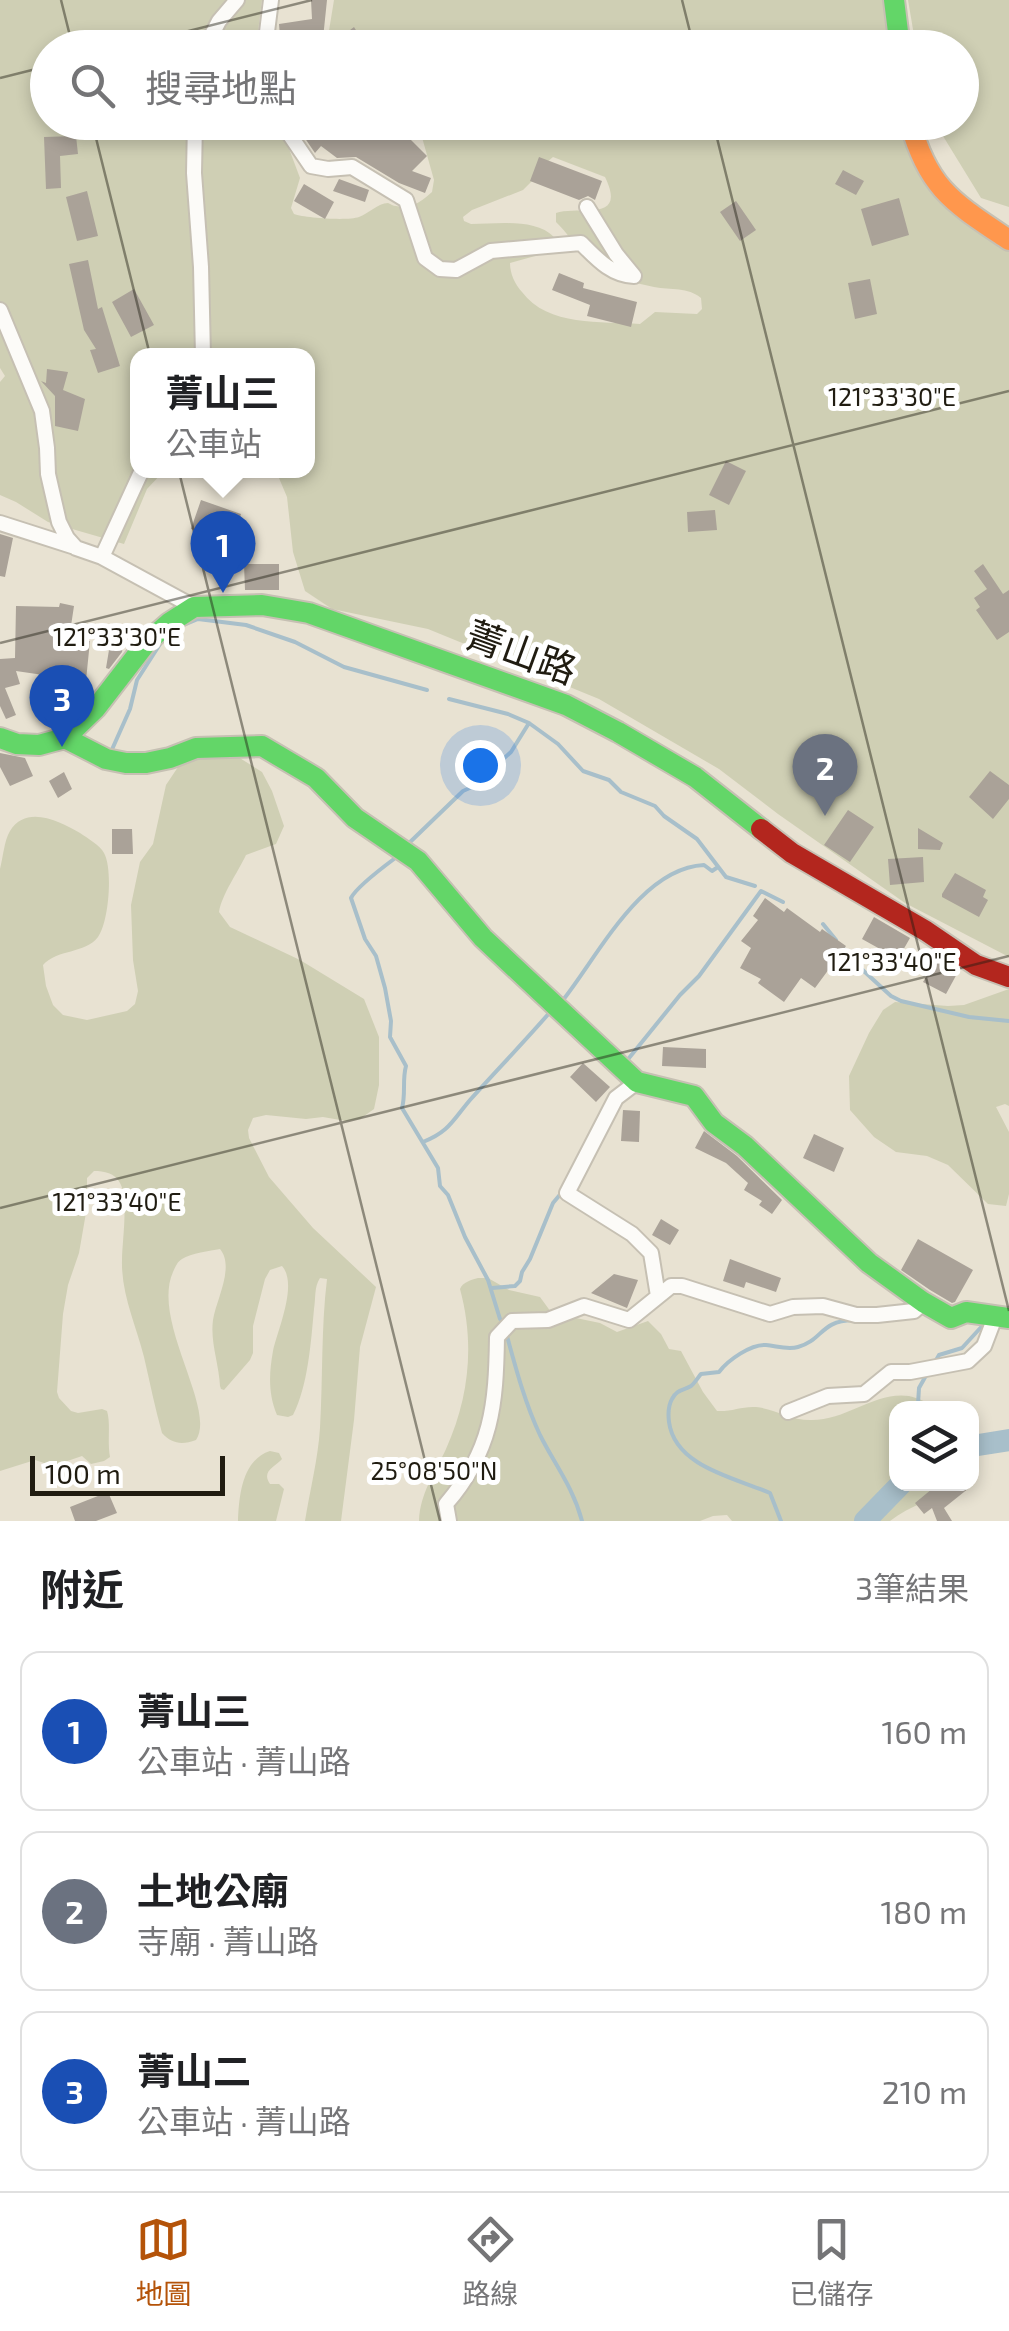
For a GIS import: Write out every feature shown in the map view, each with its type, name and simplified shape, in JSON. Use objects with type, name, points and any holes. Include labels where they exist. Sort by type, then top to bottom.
[{"type":"street","points":[[214,30],[237,0]]},
{"type":"street","points":[[268,30],[271,0]]},
{"type":"street","points":[[894,0],[898,30]]},
{"type":"street","points":[[195,140],[203,348]]},
{"type":"street","points":[[293,140],[311,166],[352,166],[406,200],[425,258],[440,269],[456,270],[491,251],[581,243],[604,266],[624,276],[634,276],[588,208]]},
{"type":"street","points":[[914,140],[939,187],[1009,240]]},
{"type":"street","points":[[0,310],[42,411],[48,474],[59,522],[76,548]]},
{"type":"street","points":[[102,557],[138,478]]},
{"type":"street","points":[[0,523],[102,557],[194,607]]},
{"type":"street","name":"菁山路","points":[[194,607],[262,605],[309,612],[566,705],[695,777],[792,853],[926,930],[976,965],[1009,977]]},
{"type":"street","points":[[0,738],[39,745],[66,738],[96,708],[147,642],[194,607]]},
{"type":"street","points":[[66,738],[106,759],[126,763],[158,760],[196,748],[262,746],[316,778],[355,818],[418,861],[483,938],[637,1082],[694,1096],[716,1125],[746,1146],[853,1248],[923,1303],[952,1318],[966,1312],[1002,1317],[984,1346],[968,1361],[891,1372],[864,1394],[828,1396],[788,1412]]},
{"type":"street","points":[[637,1082],[616,1098],[567,1193],[632,1234],[651,1253],[658,1296]]},
{"type":"street","points":[[448,1521],[446,1504],[465,1482],[487,1437],[496,1388],[497,1337],[512,1321],[548,1320],[584,1306],[628,1320],[671,1286],[770,1314],[792,1307],[823,1306],[856,1315],[877,1315],[914,1311],[923,1303]]},
{"type":"green space","points":[[0,0],[262,0],[258,30],[30,30],[30,140],[284,140],[300,178],[291,208],[294,214],[307,217],[353,218],[384,203],[407,207],[416,204],[432,192],[434,180],[423,140],[909,140],[913,155],[1009,247],[1009,957],[905,903],[719,769],[599,699],[428,629],[332,609],[305,591],[293,552],[287,497],[279,478],[315,478],[315,348],[130,348],[130,478],[157,478],[147,489],[124,544],[48,522],[0,495],[0,382],[5,376],[0,368]],"holes":[[[553,157],[605,177],[610,192],[605,207],[556,213],[556,222],[600,270],[633,282],[696,294],[701,298],[702,309],[697,314],[655,312],[640,324],[560,317],[533,303],[519,289],[510,263],[553,251],[554,237],[537,227],[471,224],[463,217],[523,190]]]},
{"type":"green space","points":[[334,0],[882,0],[888,30],[329,30]]},
{"type":"green space","points":[[908,0],[1009,0],[1009,207],[981,198],[945,140],[979,140],[979,30],[913,30]]},
{"type":"green space","points":[[235,755],[262,772],[284,826],[276,844],[246,855],[219,912],[230,927],[300,960],[364,999],[379,1037],[379,1085],[374,1109],[360,1119],[266,1115],[253,1118],[248,1130],[269,1177],[313,1228],[376,1287],[360,1347],[341,1521],[305,1521],[319,1440],[327,1279],[320,1278],[317,1285],[305,1377],[293,1415],[288,1417],[277,1415],[270,1383],[273,1351],[288,1295],[282,1266],[270,1270],[265,1279],[253,1326],[250,1360],[224,1390],[220,1386],[212,1328],[225,1274],[224,1256],[220,1249],[179,1261],[169,1292],[170,1315],[200,1426],[196,1440],[173,1441],[162,1433],[124,1285],[123,1190],[115,1177],[102,1171],[94,1171],[87,1178],[87,1207],[79,1253],[63,1314],[57,1392],[71,1411],[107,1411],[110,1457],[91,1464],[82,1456],[53,1466],[35,1460],[0,1471],[0,869],[6,840],[25,818],[44,818],[80,833],[102,850],[109,883],[102,930],[92,942],[43,965],[46,986],[53,1005],[63,1015],[87,1020],[127,1011],[135,1004],[138,991],[131,905],[140,862],[153,844],[166,785],[182,761]]},
{"type":"green space","points":[[1009,989],[1009,1106],[996,1107],[1009,1132],[1006,1206],[988,1204],[948,1165],[927,1156],[896,1152],[874,1137],[850,1110],[849,1076],[883,1010],[895,1002],[964,1005]]},
{"type":"green space","points":[[488,1278],[509,1290],[540,1297],[559,1323],[571,1317],[600,1323],[617,1332],[648,1321],[669,1349],[681,1351],[717,1411],[756,1407],[810,1420],[836,1416],[884,1398],[909,1396],[920,1400],[889,1401],[889,1491],[946,1491],[890,1521],[732,1521],[727,1515],[700,1521],[419,1521],[425,1492],[454,1430],[464,1390],[468,1350],[460,1289],[465,1283]]},
{"type":"green space","points":[[270,1451],[279,1453],[282,1459],[267,1476],[270,1484],[279,1484],[284,1489],[276,1521],[238,1521],[241,1490],[248,1471],[253,1462]]},
{"type":"building","points":[[311,0],[327,0],[324,30],[280,30],[279,24],[312,19]]},
{"type":"building","points":[[44,140],[76,140],[78,154],[60,156],[61,188],[46,189]]},
{"type":"building","points":[[306,140],[411,140],[427,156],[412,171],[431,178],[425,193],[399,183],[356,157],[337,158],[321,146],[315,153]]},
{"type":"building","points":[[539,157],[602,181],[595,200],[588,196],[579,200],[530,181]]},
{"type":"building","points":[[843,170],[864,181],[856,195],[835,184]]},
{"type":"building","points":[[339,179],[369,190],[365,202],[333,191]]},
{"type":"building","points":[[304,184],[334,202],[325,219],[294,201]]},
{"type":"building","points":[[87,191],[98,236],[77,241],[66,197]]},
{"type":"building","points":[[899,198],[909,235],[872,246],[861,209]]},
{"type":"building","points":[[736,201],[756,230],[740,241],[720,212]]},
{"type":"building","points":[[88,260],[98,309],[102,307],[120,366],[98,373],[90,350],[96,349],[84,330],[69,264]]},
{"type":"building","points":[[559,273],[584,283],[583,288],[637,302],[631,327],[587,316],[590,305],[552,290]]},
{"type":"building","points":[[870,279],[877,314],[855,319],[848,283]]},
{"type":"building","points":[[134,289],[154,325],[131,337],[112,302]]},
{"type":"building","points":[[47,369],[68,372],[63,390],[85,399],[78,431],[55,426],[55,396],[41,381],[46,383]]},
{"type":"building","points":[[726,461],[746,471],[729,505],[709,495]]},
{"type":"building","points":[[201,500],[241,514],[232,543],[191,529]]},
{"type":"building","points":[[715,510],[717,530],[688,532],[687,512]]},
{"type":"building","points":[[0,534],[13,538],[5,577],[0,576]]},
{"type":"building","points":[[244,564],[279,564],[279,590],[245,590]]},
{"type":"building","points":[[983,564],[1003,594],[1009,590],[1009,632],[997,640],[976,610],[980,607],[974,598],[987,589],[974,571]]},
{"type":"building","points":[[60,603],[74,606],[69,639],[90,641],[84,700],[65,709],[69,714],[56,725],[36,700],[64,678],[16,671],[20,684],[5,688],[16,715],[6,719],[0,706],[0,659],[15,658],[16,606],[59,607]]},
{"type":"building","points":[[111,638],[124,640],[122,652],[109,669],[106,668]]},
{"type":"building","points":[[0,753],[25,758],[33,776],[10,786],[0,767]]},
{"type":"building","points":[[990,771],[1009,785],[1009,799],[993,819],[969,797]]},
{"type":"building","points":[[64,772],[72,789],[58,798],[49,781]]},
{"type":"building","points":[[848,810],[874,827],[850,862],[824,845]]},
{"type":"building","points":[[918,828],[943,843],[940,850],[918,849]]},
{"type":"building","points":[[112,829],[132,829],[133,854],[112,854]]},
{"type":"building","points":[[923,857],[924,882],[890,885],[888,859]]},
{"type":"building","points":[[955,873],[986,890],[983,897],[988,900],[979,917],[942,897]]},
{"type":"building","points":[[765,898],[846,946],[815,988],[801,978],[784,1002],[758,983],[761,979],[740,968],[751,948],[741,941],[758,920],[753,916]]},
{"type":"building","points":[[874,917],[910,938],[898,959],[862,939]]},
{"type":"building","points":[[938,956],[959,970],[946,994],[923,982]]},
{"type":"building","points":[[663,1047],[706,1049],[706,1068],[662,1066]]},
{"type":"building","points":[[583,1063],[610,1087],[596,1102],[570,1077]]},
{"type":"building","points":[[623,1110],[640,1111],[639,1142],[621,1141]]},
{"type":"building","points":[[704,1131],[737,1156],[782,1200],[772,1214],[759,1205],[762,1201],[744,1190],[748,1183],[726,1163],[695,1148]]},
{"type":"building","points":[[814,1134],[844,1148],[834,1172],[803,1158]]},
{"type":"building","points":[[661,1219],[679,1230],[670,1245],[652,1235]]},
{"type":"building","points":[[918,1239],[973,1270],[955,1302],[901,1270]]},
{"type":"building","points":[[730,1259],[781,1278],[776,1292],[746,1282],[744,1288],[723,1281]]},
{"type":"building","points":[[614,1274],[638,1280],[627,1308],[591,1293]]},
{"type":"building","points":[[930,1491],[965,1491],[944,1508],[952,1521],[937,1521],[932,1508],[924,1514],[915,1503]]},
{"type":"building","points":[[108,1492],[117,1513],[96,1521],[75,1521],[70,1507]]},
{"type":"waterway","points":[[186,624],[198,619],[246,625],[295,642],[344,667],[427,690]]},
{"type":"waterway","points":[[110,754],[130,709],[137,680],[162,641]]},
{"type":"waterway","points":[[449,699],[529,723],[558,744],[583,771],[609,780],[621,792],[655,806],[697,839],[726,877],[755,886]]},
{"type":"waterway","points":[[407,845],[511,752],[529,723]]},
{"type":"waterway","points":[[398,856],[351,898],[385,988],[390,1037],[406,1066],[402,1108],[438,1168],[440,1186],[448,1195],[488,1280],[500,1319]]},
{"type":"waterway","points":[[563,1000],[641,897],[681,870],[704,865],[712,871],[718,867]]},
{"type":"waterway","points":[[625,1063],[699,976],[761,891],[783,902]]},
{"type":"waterway","points":[[823,924],[836,940]]},
{"type":"waterway","points":[[842,947],[891,996],[901,1001],[969,1017],[1009,1021]]},
{"type":"waterway","points":[[423,1142],[450,1125],[551,1011]]},
{"type":"waterway","points":[[492,1288],[515,1286],[520,1281],[553,1203],[563,1191]]},
{"type":"waterway","points":[[781,1521],[770,1493],[709,1469],[683,1450],[669,1422],[671,1402],[676,1393],[691,1386],[701,1374],[719,1372],[747,1350],[760,1345],[798,1347],[834,1324],[853,1320]]},
{"type":"waterway","points":[[935,1362],[939,1355],[962,1348],[984,1324]]},
{"type":"waterway","points":[[507,1336],[535,1423],[582,1521]]},
{"type":"waterway","points":[[918,1401],[919,1388],[928,1372]]},
{"type":"waterway","points":[[979,1445],[1009,1440]]},
{"type":"waterway","points":[[865,1521],[894,1491]]},
{"type":"traffic: fast","points":[[894,0],[898,30]]},
{"type":"traffic: fast","points":[[0,738],[39,745],[65,738],[96,708],[147,642],[169,623],[194,607],[262,605],[309,613],[566,705],[695,777],[761,829]]},
{"type":"traffic: fast","points":[[65,738],[106,759],[126,763],[170,758],[196,748],[262,746],[316,778],[355,818],[418,861],[483,938],[637,1082],[694,1096],[714,1123],[745,1146],[869,1263],[951,1318],[966,1312],[1009,1318]]},
{"type":"traffic: slow","points":[[915,140],[925,164],[946,192],[1009,240]]},
{"type":"traffic: jam","points":[[761,829],[792,853],[926,931],[976,965],[1009,977]]},
{"type":"place","name":"菁山三","points":[[223,593]]},
{"type":"place","name":"菁山二","points":[[62,747]]},
{"type":"place","name":"土地公廟","points":[[825,816]]}]
